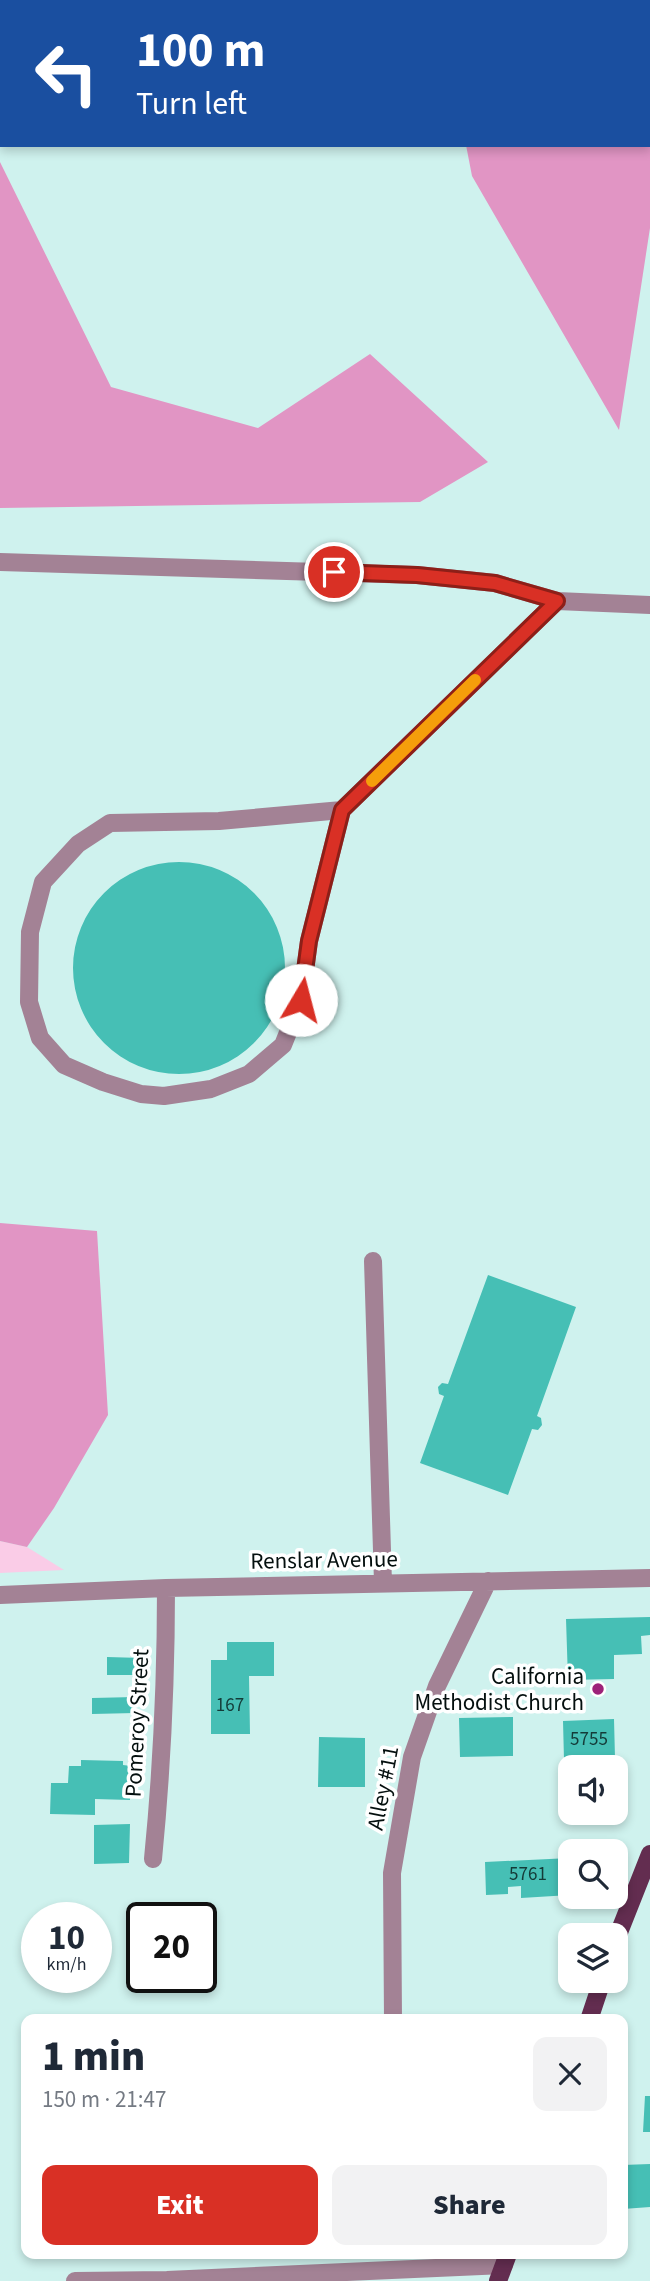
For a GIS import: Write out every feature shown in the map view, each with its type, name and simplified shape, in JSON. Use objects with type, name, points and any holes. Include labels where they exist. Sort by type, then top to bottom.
[{"type":"main road","points":[[623,1923],[650,1854]]},
{"type":"main road","points":[[591,2014],[598,1993]]},
{"type":"street","points":[[0,562],[417,575],[495,583],[557,601],[650,605]]},
{"type":"street","points":[[342,810],[219,821],[110,824],[78,844],[43,882],[30,932],[29,1002],[40,1038],[64,1065],[103,1082],[141,1094],[164,1096],[211,1089],[249,1074],[283,1045],[301,1000],[309,941],[342,810],[557,601]]},
{"type":"street","points":[[373,1261],[383,1583]]},
{"type":"street","name":"Renslar Avenue","points":[[0,1595],[166,1588],[650,1578]]},
{"type":"street","name":"Alley #11","points":[[393,2014],[392,1873],[411,1757],[437,1686],[488,1581]]},
{"type":"street","name":"Pomeroy Street","points":[[153,1859],[162,1773],[166,1686],[166,1588]]},
{"type":"street","points":[[75,2281],[167,2280],[395,2262],[503,2267]]},
{"type":"shaded area","points":[[466,147],[650,147],[650,228],[619,430],[472,176]]},
{"type":"shaded area","points":[[0,162],[111,387],[258,428],[370,354],[488,462],[420,502],[0,508]]},
{"type":"shaded area","points":[[0,1223],[97,1231],[108,1415],[54,1508],[27,1547],[0,1541]]},
{"type":"shaded area","points":[[0,1541],[27,1547],[64,1570],[0,1573]]},
{"type":"building","points":[[179,862],[220,870],[254,893],[277,927],[285,968],[277,1009],[254,1043],[220,1066],[179,1074],[138,1066],[104,1043],[81,1009],[73,968],[81,927],[104,893],[138,870]]},
{"type":"building","points":[[488,1275],[576,1307],[537,1416],[541,1418],[542,1425],[538,1430],[532,1429],[508,1495],[420,1463],[444,1396],[439,1394],[438,1387],[442,1383],[448,1384]]},
{"type":"building","points":[[650,1617],[650,1635],[641,1636],[642,1654],[614,1655],[614,1679],[568,1680],[566,1619]]},
{"type":"building","points":[[227,1642],[274,1642],[274,1676],[249,1676],[250,1734],[211,1734],[211,1660],[227,1660]]},
{"type":"building","points":[[107,1657],[142,1658],[142,1675],[107,1675]]},
{"type":"building","points":[[135,1697],[135,1713],[92,1714],[92,1698]]},
{"type":"building","points":[[513,1717],[513,1756],[460,1757],[459,1718]]},
{"type":"building","points":[[614,1719],[615,1755],[564,1755],[563,1721]]},
{"type":"building","points":[[319,1737],[365,1738],[365,1787],[318,1787]]},
{"type":"building","points":[[81,1760],[123,1761],[123,1765],[131,1766],[130,1800],[95,1799],[95,1815],[50,1814],[51,1783],[68,1783],[69,1766],[81,1766]]},
{"type":"building","points":[[130,1824],[129,1863],[94,1864],[94,1825]]},
{"type":"building","points":[[558,1859],[558,1896],[521,1898],[521,1886],[508,1887],[508,1894],[486,1895],[485,1862]]},
{"type":"building","points":[[645,2096],[650,2096],[650,2132],[643,2132]]},
{"type":"building","points":[[650,2164],[650,2207],[628,2209],[628,2165]]},
{"type":"slow traffic","points":[[372,781],[475,680]]},
{"type":"place","name":"California Methodist Church","points":[[598,1689]]},
{"type":"route","points":[[301,1000],[309,941],[342,810],[557,601],[495,583],[417,575],[334,572]]}]
